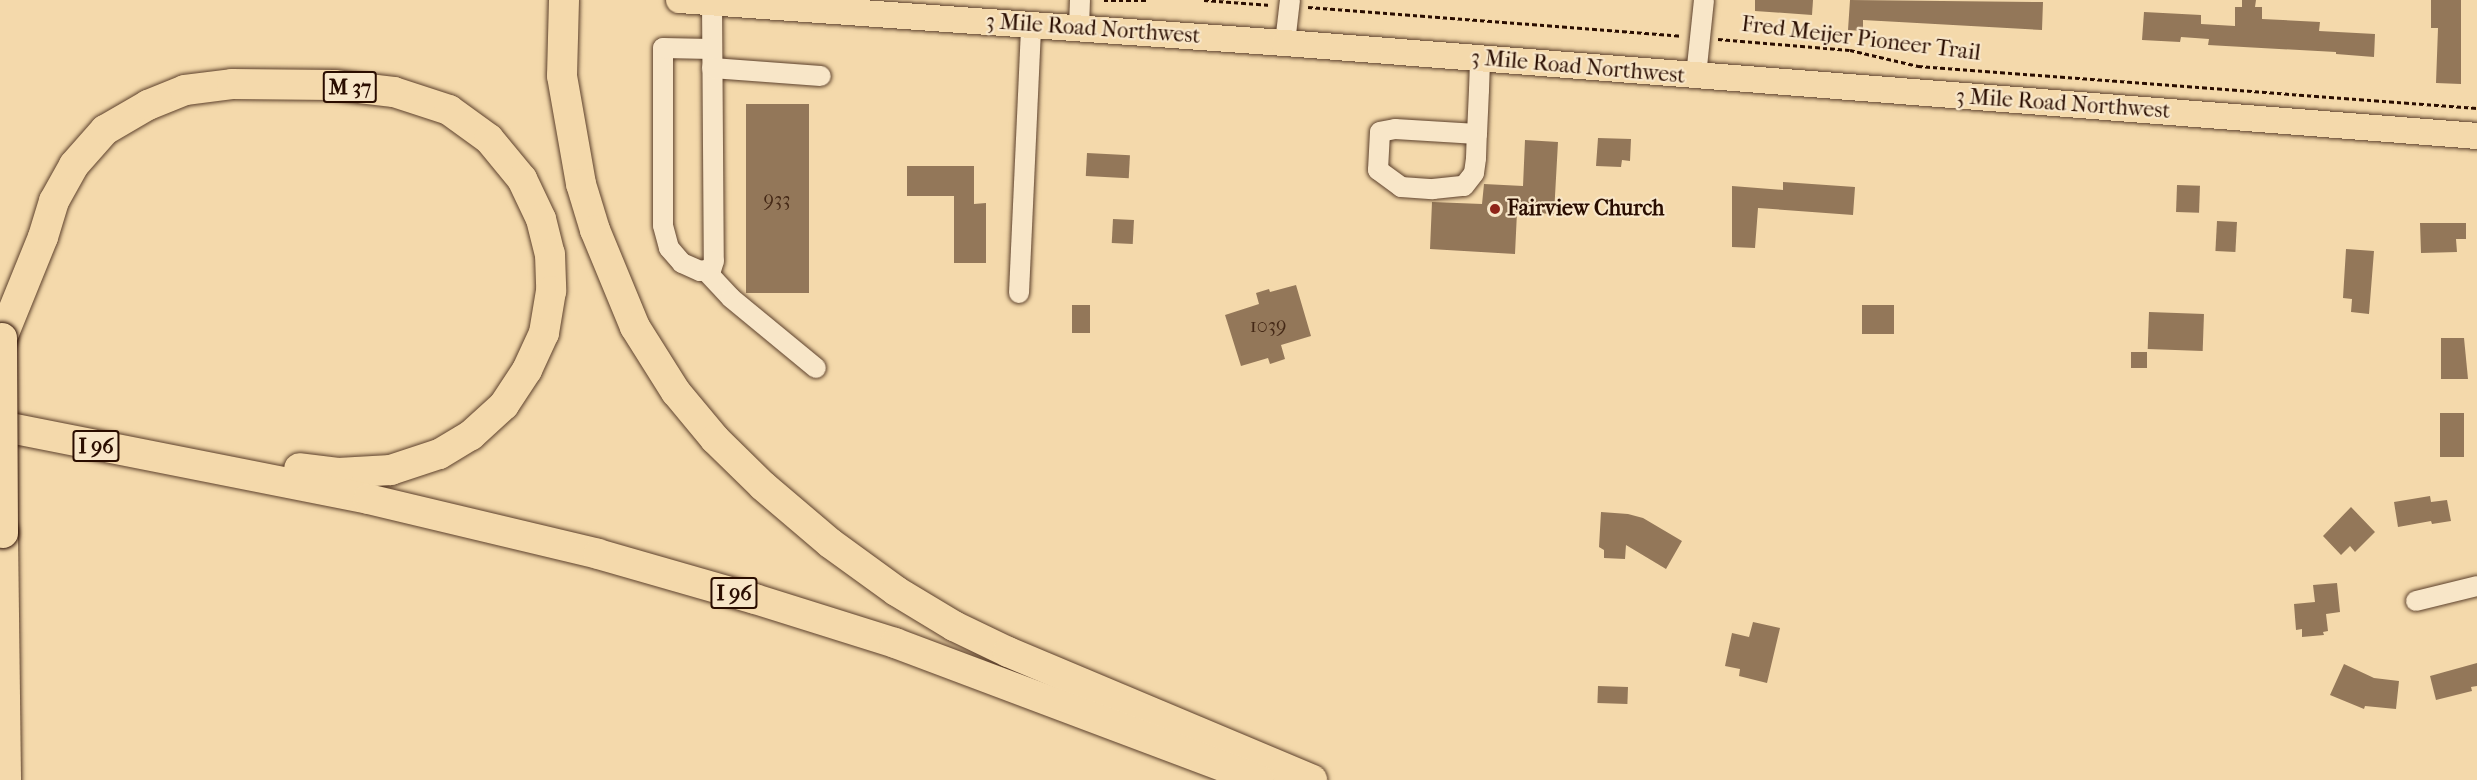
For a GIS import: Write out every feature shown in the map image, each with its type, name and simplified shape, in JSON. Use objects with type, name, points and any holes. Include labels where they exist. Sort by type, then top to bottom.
[{"type":"highway","points":[[564,0],[562,76],[581,184],[595,230],[635,327],[676,392],[715,439],[763,486],[830,543],[896,591],[954,626],[1018,657],[1312,780]]},
{"type":"highway","name":"M 37","points":[[6,780],[2,698],[1,325],[43,237],[54,201],[74,165],[105,130],[158,101],[185,90],[232,84],[334,85],[394,92],[449,110],[489,139],[522,179],[541,219],[550,254],[551,291],[544,333],[527,370],[504,405],[471,435],[439,454],[391,470],[338,473],[274,465],[192,465]]},
{"type":"highway","name":"I 96","points":[[0,426],[482,525],[598,554],[755,599],[895,643],[1259,780]]},
{"type":"main road","name":"3 Mile Road Northwest","points":[[679,0],[925,8],[1031,24],[1079,28],[2477,136]]},
{"type":"street","points":[[1079,28],[1080,0]]},
{"type":"street","points":[[1696,76],[1704,0]]},
{"type":"street","points":[[712,2],[712,58],[714,261],[711,270],[682,263],[669,248],[663,225],[663,48],[712,58],[821,76]]},
{"type":"street","points":[[1285,43],[1290,3]]},
{"type":"street","points":[[1019,293],[1031,24]]},
{"type":"street","points":[[1477,134],[1395,129],[1380,132],[1378,170],[1401,187],[1433,189],[1464,186],[1474,173],[1477,134],[1480,59]]},
{"type":"street","points":[[705,270],[731,298],[816,368]]},
{"type":"street","points":[[2416,601],[2477,586]]},
{"type":"path","points":[[1104,0],[1146,0]]},
{"type":"path","name":"Fred Meijer Pioneer Trail","points":[[1204,0],[1290,3],[1850,50],[1918,66],[2477,108]]},
{"type":"building","points":[[1755,0],[1813,0],[1812,15],[1755,11]]},
{"type":"building","points":[[1850,0],[2043,2],[2042,30],[1863,20],[1863,31],[1848,30]]},
{"type":"building","points":[[2242,0],[2256,0],[2255,7],[2262,7],[2262,19],[2320,22],[2319,31],[2375,34],[2374,57],[2336,54],[2336,52],[2208,45],[2209,39],[2181,37],[2180,42],[2142,40],[2144,12],[2201,15],[2201,24],[2235,26],[2235,7],[2242,7]]},
{"type":"building","points":[[2431,0],[2461,0],[2461,84],[2436,83],[2438,28],[2431,28]]},
{"type":"building","points":[[746,104],[809,104],[809,293],[746,293]]},
{"type":"building","points":[[1598,138],[1631,139],[1630,161],[1622,160],[1621,167],[1596,166]]},
{"type":"building","points":[[1525,140],[1558,142],[1554,214],[1517,212],[1515,254],[1430,249],[1432,202],[1482,204],[1484,184],[1523,186]]},
{"type":"building","points":[[1087,153],[1130,155],[1129,178],[1086,176]]},
{"type":"building","points":[[907,166],[974,166],[974,204],[986,203],[986,263],[954,263],[954,196],[907,196]]},
{"type":"building","points":[[1783,182],[1855,187],[1853,215],[1758,208],[1755,248],[1732,247],[1732,186],[1783,190]]},
{"type":"building","points":[[2177,185],[2200,186],[2199,213],[2176,212]]},
{"type":"building","points":[[1113,219],[1134,220],[1133,244],[1112,243]]},
{"type":"building","points":[[2217,221],[2237,222],[2235,252],[2215,251]]},
{"type":"building","points":[[2420,223],[2466,223],[2466,239],[2456,239],[2457,252],[2421,253]]},
{"type":"building","points":[[2346,249],[2374,251],[2369,314],[2351,312],[2352,299],[2343,298]]},
{"type":"building","points":[[1296,285],[1311,336],[1281,345],[1285,359],[1270,364],[1268,358],[1241,366],[1225,315],[1259,304],[1256,293]]},
{"type":"building","points":[[1072,305],[1090,305],[1090,333],[1072,333]]},
{"type":"building","points":[[1862,305],[1894,305],[1894,334],[1862,334]]},
{"type":"building","points":[[2149,312],[2204,314],[2203,351],[2148,349]]},
{"type":"building","points":[[2441,338],[2464,338],[2468,379],[2441,379]]},
{"type":"building","points":[[2131,352],[2147,352],[2147,368],[2131,368]]},
{"type":"building","points":[[2440,413],[2464,413],[2464,457],[2440,457]]},
{"type":"building","points":[[2430,496],[2431,502],[2447,500],[2451,521],[2432,524],[2431,521],[2398,527],[2394,502]]},
{"type":"building","points":[[2351,507],[2375,532],[2355,552],[2350,546],[2341,555],[2323,536]]},
{"type":"building","points":[[1601,512],[1628,514],[1643,518],[1682,541],[1666,569],[1626,545],[1625,559],[1604,558],[1604,550],[1599,547]]},
{"type":"building","points":[[2337,583],[2340,612],[2326,614],[2328,631],[2323,632],[2324,635],[2302,637],[2302,629],[2296,630],[2294,604],[2315,602],[2313,585]]},
{"type":"building","points":[[1753,622],[1780,628],[1767,683],[1739,676],[1740,669],[1725,666],[1732,633],[1749,637]]},
{"type":"building","points":[[2477,663],[2477,686],[2471,687],[2472,691],[2436,700],[2430,676]]},
{"type":"building","points":[[2344,664],[2374,678],[2399,681],[2396,709],[2365,706],[2364,709],[2330,695]]},
{"type":"building","points":[[1598,686],[1628,687],[1627,704],[1597,703]]},
{"type":"place","name":"Fairview Church","points":[[1495,209]]}]
